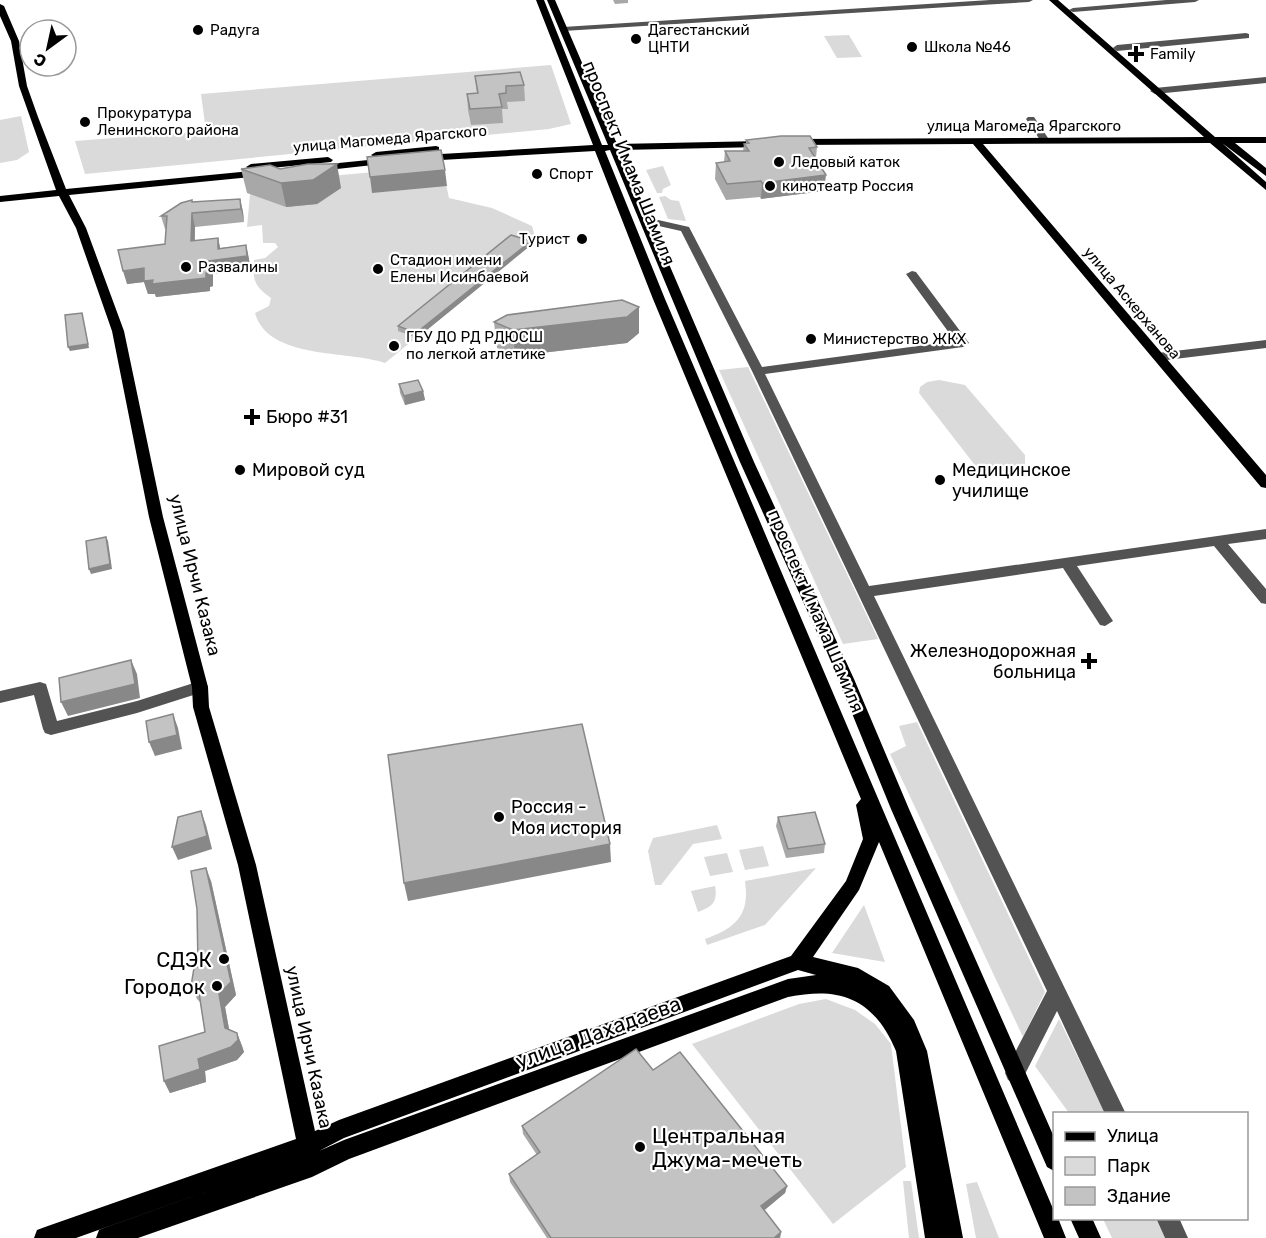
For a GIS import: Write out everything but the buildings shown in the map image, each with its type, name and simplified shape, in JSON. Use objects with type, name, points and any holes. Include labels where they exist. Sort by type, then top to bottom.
[{"type":"main road","name":"проспект Имама Шамиля","points":[[540,0],[604,143],[645,220],[747,462],[846,679],[1053,1158]]},
{"type":"main road","name":"проспект Имама Шамиля","points":[[551,0],[659,299],[1055,1238]]},
{"type":"main road","points":[[1053,0],[1266,187]]},
{"type":"main road","points":[[1062,0],[1266,173]]},
{"type":"main road","name":"улица Ирчи Казака","points":[[0,6],[15,40],[23,86],[33,117],[61,188],[81,228],[118,331],[156,517],[200,687],[201,707],[247,865],[312,1166]]},
{"type":"main road","name":"улица Магомеда Ярагского","points":[[0,192],[604,143],[1266,140]]},
{"type":"main road","name":"улица Аскерханова","points":[[975,141],[1266,484]]},
{"type":"main road","name":"улица Магомеда Ярагского","points":[[0,200],[61,188]]},
{"type":"main road","points":[[861,779],[872,839],[853,885],[798,962],[851,974],[882,992],[907,1026],[917,1051],[952,1238]]},
{"type":"main road","name":"улица Дахадаева","points":[[45,1238],[90,1230],[307,1145],[339,1130],[798,962]]},
{"type":"main road","name":"улица Дахадаева","points":[[106,1238],[312,1166],[344,1150],[788,988],[814,983],[841,986],[872,1000],[895,1024],[906,1051],[936,1238]]},
{"type":"main road","points":[[1082,1220],[1090,1238]]},
{"type":"street","points":[[867,0],[873,10]]},
{"type":"street","points":[[563,29],[1029,0]]},
{"type":"street","points":[[1073,10],[1195,0]]},
{"type":"street","points":[[1117,48],[1246,36]]},
{"type":"street","points":[[1155,91],[1266,80]]},
{"type":"street","points":[[1031,119],[1045,141]]},
{"type":"street","points":[[645,220],[685,229],[758,371],[1116,1112]]},
{"type":"street","points":[[758,371],[963,343],[912,274]]},
{"type":"street","points":[[1158,357],[1266,344]]},
{"type":"street","points":[[865,592],[1266,534]]},
{"type":"street","points":[[1217,541],[1266,599]]},
{"type":"street","points":[[1067,563],[1106,621]]},
{"type":"street","points":[[0,697],[40,688],[51,729],[137,707],[200,687]]},
{"type":"street","points":[[1015,1073],[1055,986]]},
{"type":"street","points":[[1168,1220],[1177,1238]]},
{"type":"green space","points":[[849,35],[862,57],[837,58],[824,36]]},
{"type":"green space","points":[[551,65],[571,124],[549,129],[85,174],[75,141],[206,131],[201,94]]},
{"type":"green space","points":[[21,116],[29,152],[17,160],[0,163],[0,120]]},
{"type":"green space","name":"Стадион имени Елены Исинбаевой","points":[[442,166],[449,198],[492,208],[532,226],[536,240],[385,363],[292,346],[276,339],[263,328],[255,313],[269,306],[271,298],[261,290],[256,282],[254,260],[265,258],[278,247],[275,243],[263,243],[262,225],[247,227],[251,183]]},
{"type":"green space","points":[[663,166],[671,185],[663,189],[662,193],[657,193],[646,170]]},
{"type":"green space","points":[[665,196],[679,201],[686,221],[668,219],[659,197]]},
{"type":"green space","points":[[748,367],[878,639],[843,644],[719,370]]},
{"type":"green space","points":[[939,380],[965,385],[1025,455],[1025,464],[1013,472],[1000,474],[987,471],[974,464],[919,393],[920,387],[927,382]]},
{"type":"green space","points":[[917,722],[1045,992],[1023,1037],[890,754],[906,746],[899,726]]},
{"type":"green space","points":[[717,825],[722,839],[693,844],[661,885],[655,885],[648,851],[653,838]]},
{"type":"green space","points":[[763,846],[769,866],[745,870],[739,850]]},
{"type":"green space","points":[[727,853],[733,872],[710,876],[704,857]]},
{"type":"green space","points":[[816,868],[765,925],[707,945],[705,939],[733,925],[743,911],[745,881]]},
{"type":"green space","points":[[715,886],[715,900],[707,908],[698,912],[691,891]]},
{"type":"green space","points":[[864,905],[885,962],[832,953]]},
{"type":"green space","points":[[826,999],[855,1010],[875,1024],[891,1044],[906,1167],[833,1224],[692,1044],[799,1004]]},
{"type":"green space","points":[[1059,1019],[1105,1112],[1068,1112],[1035,1066]]},
{"type":"green space","points":[[903,1181],[911,1181],[919,1238],[909,1238]]},
{"type":"green space","points":[[977,1182],[999,1238],[976,1238],[966,1184]]},
{"type":"green space","points":[[1103,1220],[1156,1220],[1165,1238],[1112,1238]]},
{"type":"place","name":"Радуга","points":[[198,30]]},
{"type":"place","name":"Дагестанский ЦНТИ","points":[[636,39]]},
{"type":"place","name":"Школа №46","points":[[912,47]]},
{"type":"place","name":"Family","points":[[1136,54]]},
{"type":"place","name":"Прокуратура Ленинского района","points":[[85,122]]},
{"type":"place","name":"Ледовый каток","points":[[779,162]]},
{"type":"place","name":"Спорт","points":[[537,174]]},
{"type":"place","name":"кинотеатр Россия","points":[[770,186]]},
{"type":"place","name":"Турист","points":[[582,239]]},
{"type":"place","name":"Развалины","points":[[186,267]]},
{"type":"place","name":"Стадион имени Елены Исинбаевой","points":[[378,269]]},
{"type":"place","name":"Министерство ЖКХ","points":[[811,339]]},
{"type":"place","name":"ГБУ ДО РД РДЮСШ по легкой атлетике","points":[[394,346]]},
{"type":"place","name":"Бюро #31","points":[[252,417]]},
{"type":"place","name":"Мировой суд","points":[[240,470]]},
{"type":"place","name":"Медицинское училище","points":[[940,480]]},
{"type":"place","name":"Железнодорожная больница","points":[[1089,661]]},
{"type":"place","name":"Россия - Моя история","points":[[499,817]]},
{"type":"place","name":"СДЭК","points":[[224,959]]},
{"type":"place","name":"Городок","points":[[217,986]]},
{"type":"place","name":"Центральная Джума-мечеть","points":[[640,1147]]}]
